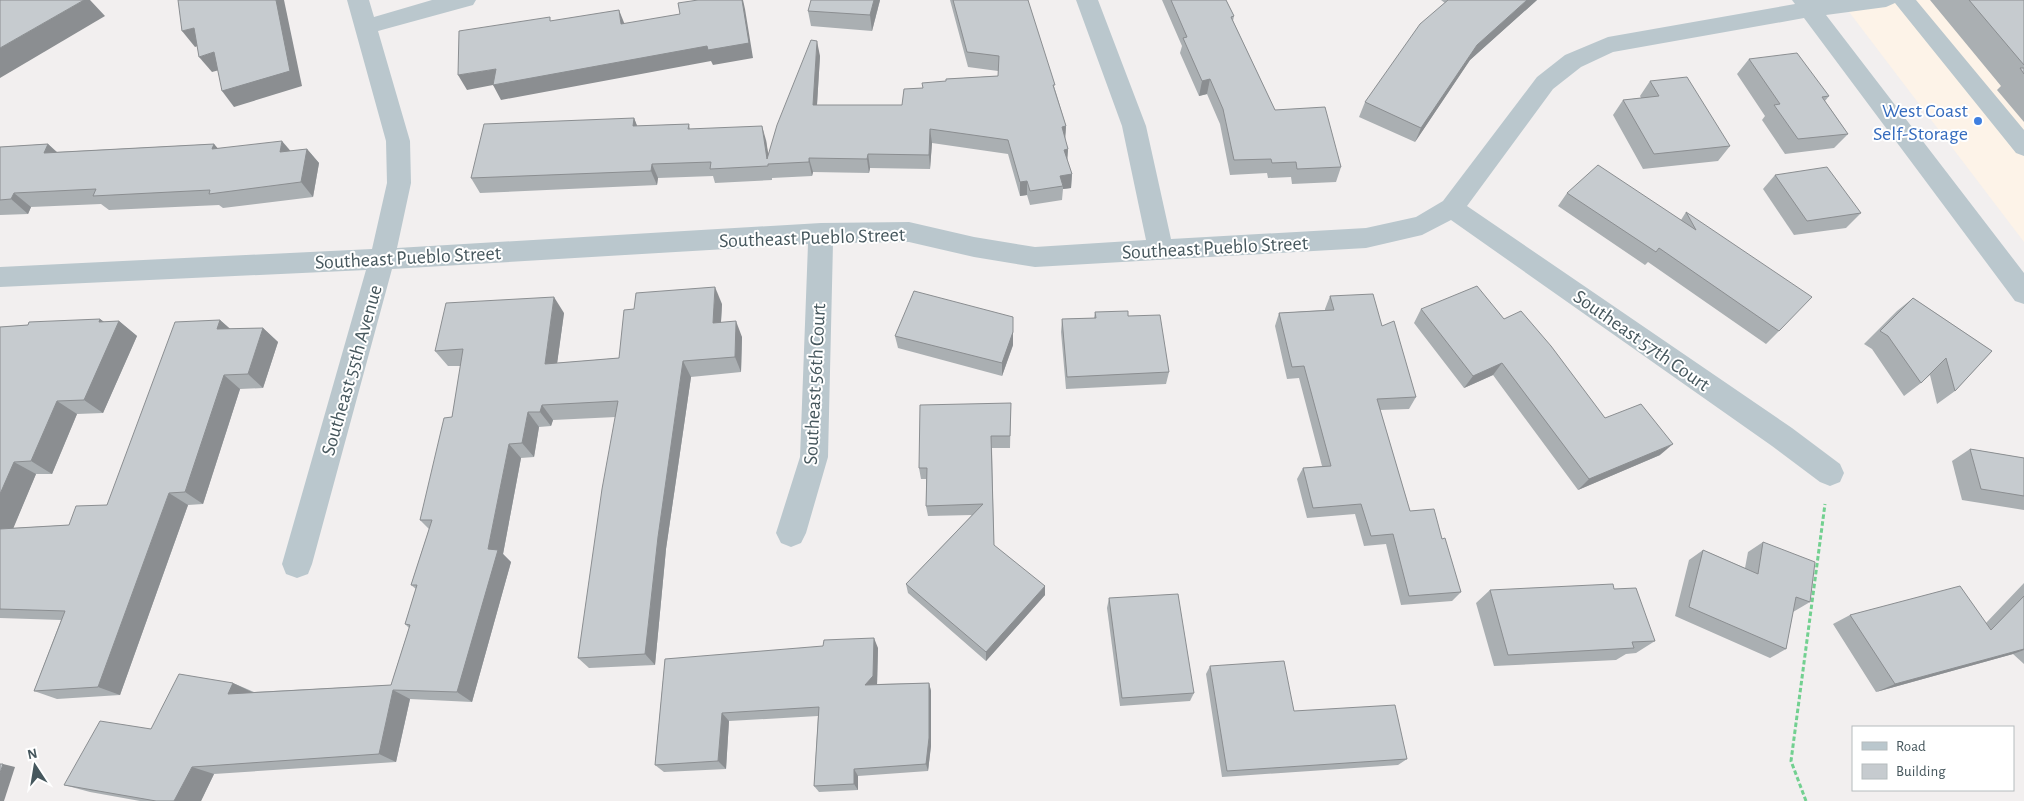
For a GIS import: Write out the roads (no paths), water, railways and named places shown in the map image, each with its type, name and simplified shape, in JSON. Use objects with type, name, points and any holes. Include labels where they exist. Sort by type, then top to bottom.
[{"type":"street","name":"Southeast 55th Avenue","points":[[297,564],[382,259],[399,183],[398,141],[358,0]]},
{"type":"street","points":[[366,27],[444,4],[466,0]]},
{"type":"street","points":[[1087,0],[1134,126],[1161,250]]},
{"type":"street","name":"Southeast Pueblo Street","points":[[0,277],[382,259],[821,233],[909,232],[974,247],[1035,257],[1366,238],[1422,225],[1452,208],[1545,83],[1573,61],[1608,45],[1806,4],[1886,0]]},
{"type":"street","points":[[1904,0],[2024,147]]},
{"type":"street","points":[[1806,4],[2024,293]]},
{"type":"street","name":"Southeast 57th Court","points":[[1452,208],[1830,473]]},
{"type":"street","name":"Southeast 56th Court","points":[[791,533],[814,456],[821,233]]},
{"type":"place","name":"West Coast Self-Storage","points":[[1978,121]]}]
